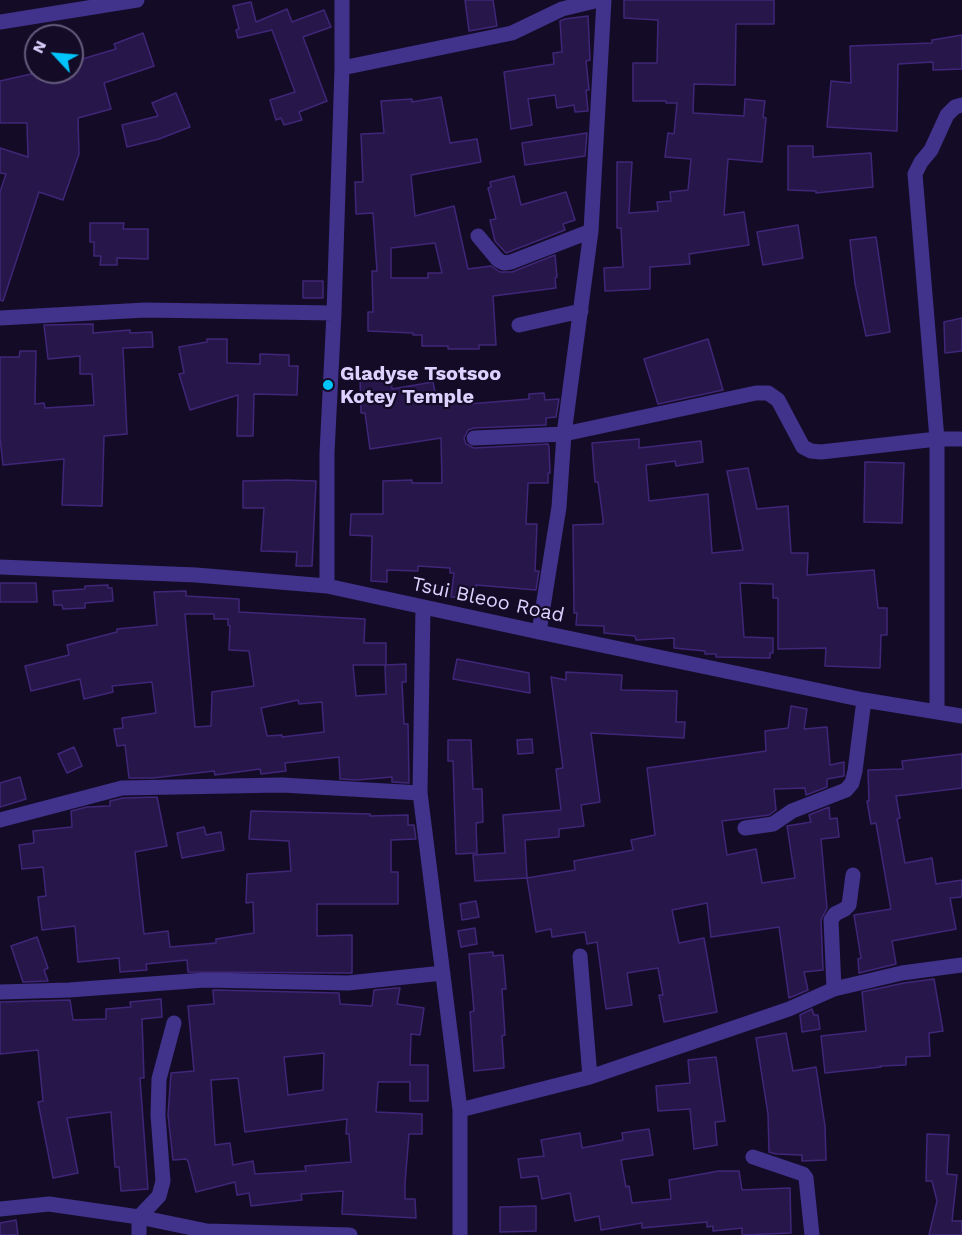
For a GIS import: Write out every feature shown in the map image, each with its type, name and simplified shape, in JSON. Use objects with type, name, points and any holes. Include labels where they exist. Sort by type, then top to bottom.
[{"type":"street","points":[[0,22],[137,0]]},
{"type":"street","points":[[327,586],[327,453],[334,313],[342,0]]},
{"type":"street","points":[[342,68],[512,33],[560,4],[602,0],[591,231],[564,434],[559,507],[539,632]]},
{"type":"street","points":[[937,711],[937,439],[915,174],[931,150],[947,115],[962,105]]},
{"type":"street","points":[[478,236],[498,260],[511,262],[591,231]]},
{"type":"street","points":[[0,318],[145,310],[334,313]]},
{"type":"street","points":[[519,325],[581,311]]},
{"type":"street","points":[[474,438],[564,434],[756,393],[768,393],[778,400],[803,447],[810,451],[821,452],[937,439],[962,439]]},
{"type":"street","name":"Tsui Bleoo Road","points":[[0,567],[196,575],[327,586],[864,700],[962,716]]},
{"type":"street","points":[[423,607],[420,793],[460,1110],[459,1235]]},
{"type":"street","points":[[744,828],[773,824],[792,811],[846,790],[852,783],[855,771],[864,700]]},
{"type":"street","points":[[0,819],[122,788],[282,785],[420,793]]},
{"type":"street","points":[[834,989],[831,920],[835,914],[849,905],[854,875]]},
{"type":"street","points":[[580,956],[590,1077]]},
{"type":"street","points":[[460,1110],[590,1077],[789,1009],[834,989],[902,974],[962,965]]},
{"type":"street","points":[[0,992],[69,990],[205,980],[348,983],[443,973]]},
{"type":"street","points":[[139,1235],[139,1217],[159,1196],[163,1181],[158,1115],[159,1079],[174,1023]]},
{"type":"street","points":[[753,1157],[803,1174],[806,1178],[812,1235]]},
{"type":"street","points":[[0,1209],[49,1204],[139,1217],[207,1231],[350,1235]]},
{"type":"building","points":[[465,0],[493,0],[497,26],[469,31]]},
{"type":"building","points":[[624,0],[774,0],[774,24],[736,24],[735,85],[694,84],[693,113],[744,116],[745,99],[765,101],[763,117],[766,118],[762,162],[728,159],[724,215],[744,212],[749,245],[689,254],[690,264],[650,267],[650,289],[605,291],[604,268],[623,267],[621,228],[617,228],[617,162],[632,162],[629,213],[658,211],[657,202],[671,201],[670,192],[688,190],[691,159],[665,157],[668,133],[674,134],[677,103],[633,101],[633,63],[657,63],[658,20],[624,18]]},
{"type":"building","points":[[251,2],[256,22],[287,9],[292,22],[324,10],[331,27],[303,37],[327,101],[299,112],[302,120],[284,125],[281,118],[276,120],[270,100],[295,92],[272,30],[238,38],[236,30],[239,29],[233,6]]},
{"type":"building","points":[[588,16],[590,60],[586,61],[589,90],[586,90],[588,111],[575,112],[574,105],[557,108],[555,95],[528,99],[532,125],[511,129],[504,72],[554,64],[553,53],[562,52],[560,21]]},
{"type":"building","points":[[143,33],[154,66],[104,83],[111,109],[78,118],[79,154],[63,200],[39,192],[3,301],[0,300],[0,192],[6,174],[0,173],[0,148],[28,157],[27,123],[0,123],[0,81],[24,76],[24,84],[84,84],[84,58],[116,49],[114,44]]},
{"type":"building","points":[[962,35],[962,69],[933,70],[933,62],[898,64],[897,131],[827,127],[831,81],[851,83],[850,46],[932,43],[932,40]]},
{"type":"building","points":[[176,93],[190,127],[159,139],[127,147],[122,125],[158,116],[152,103]]},
{"type":"building","points":[[441,97],[450,143],[477,139],[481,162],[411,175],[415,216],[454,206],[468,269],[491,266],[500,272],[512,272],[555,255],[556,288],[493,296],[496,345],[479,345],[479,349],[448,349],[448,346],[422,346],[422,335],[368,331],[368,312],[373,312],[372,271],[377,271],[373,213],[356,214],[355,182],[363,182],[361,134],[384,133],[381,101],[412,99],[412,102]],"holes":[[[435,243],[442,273],[428,273],[428,278],[391,278],[391,248]]]},
{"type":"building","points":[[587,133],[585,156],[525,165],[522,143]]},
{"type":"building","points":[[788,146],[813,146],[813,157],[871,153],[873,187],[816,193],[816,191],[788,190]]},
{"type":"building","points":[[514,176],[521,205],[566,192],[575,220],[563,224],[565,230],[506,253],[495,241],[490,220],[496,219],[488,188],[491,187],[490,182]]},
{"type":"building","points":[[90,223],[124,223],[123,229],[148,229],[148,259],[117,258],[117,265],[100,265],[101,256],[94,256],[94,242],[90,242]]},
{"type":"building","points":[[798,225],[803,258],[763,265],[757,232]]},
{"type":"building","points":[[876,237],[890,332],[866,336],[855,284],[850,240]]},
{"type":"building","points":[[303,281],[323,281],[323,298],[303,298]]},
{"type":"building","points":[[962,318],[962,351],[945,353],[944,322]]},
{"type":"building","points":[[93,324],[93,333],[130,330],[130,333],[152,332],[153,347],[123,348],[127,434],[104,436],[102,506],[62,505],[64,459],[3,465],[0,438],[0,357],[19,357],[20,351],[36,351],[35,404],[44,403],[45,408],[94,405],[92,374],[80,374],[80,356],[48,359],[44,325]]},
{"type":"building","points":[[207,339],[227,339],[227,363],[260,364],[260,354],[289,355],[289,366],[298,366],[297,395],[254,394],[253,436],[237,436],[238,395],[190,410],[179,374],[184,373],[179,347],[207,342]]},
{"type":"building","points":[[708,339],[723,390],[658,404],[644,359]]},
{"type":"building","points":[[391,378],[392,389],[433,382],[436,397],[468,393],[469,404],[529,399],[529,394],[544,393],[545,400],[559,399],[556,417],[546,418],[546,425],[474,428],[468,430],[464,438],[466,444],[474,448],[548,444],[550,473],[548,473],[548,483],[528,483],[526,524],[537,524],[535,571],[539,571],[536,590],[476,585],[474,599],[451,597],[454,573],[450,573],[450,568],[418,566],[418,571],[387,570],[387,582],[371,581],[372,536],[350,535],[351,514],[383,514],[383,481],[412,480],[412,483],[442,483],[441,438],[370,449],[365,413],[361,413],[360,379]]},
{"type":"building","points":[[639,439],[639,448],[701,441],[703,462],[676,466],[675,461],[646,465],[649,501],[708,494],[712,553],[743,550],[727,471],[748,468],[757,509],[788,506],[791,553],[808,553],[807,575],[874,570],[878,608],[887,608],[887,635],[881,635],[880,668],[825,666],[826,648],[778,649],[778,598],[773,598],[773,584],[740,583],[744,637],[773,638],[773,653],[770,653],[770,658],[716,657],[716,654],[705,654],[705,651],[674,648],[674,638],[636,640],[635,636],[604,633],[604,626],[576,625],[573,525],[603,524],[598,482],[595,482],[592,443]]},
{"type":"building","points":[[865,462],[904,463],[902,523],[864,522]]},
{"type":"building","points":[[243,481],[316,481],[312,566],[296,566],[297,552],[261,551],[264,508],[243,508]]},
{"type":"building","points":[[0,583],[36,583],[37,602],[0,602]]},
{"type":"building","points":[[108,585],[108,588],[112,588],[113,601],[85,603],[85,608],[63,609],[62,605],[54,605],[53,591]]},
{"type":"building","points":[[186,591],[186,596],[239,599],[239,612],[365,619],[364,643],[386,643],[386,665],[406,664],[406,682],[402,682],[404,724],[408,724],[409,783],[392,782],[392,777],[340,779],[339,757],[285,763],[286,771],[261,774],[260,769],[215,775],[214,771],[153,778],[129,778],[125,745],[117,746],[114,729],[123,728],[122,718],[156,713],[152,682],[112,686],[113,692],[84,699],[80,679],[31,691],[25,666],[69,655],[67,645],[117,632],[117,629],[157,625],[154,592]],"holes":[[[185,614],[214,614],[214,619],[228,619],[229,650],[249,651],[254,686],[212,692],[211,726],[195,727]],[[353,665],[385,665],[386,694],[356,696]],[[298,700],[299,704],[322,702],[324,732],[282,737],[282,735],[267,736],[261,708]]]},
{"type":"building","points":[[457,659],[529,673],[530,693],[453,679]]},
{"type":"building","points":[[566,672],[622,675],[621,690],[677,691],[676,722],[685,722],[684,738],[591,733],[600,802],[581,805],[584,826],[559,829],[559,837],[525,840],[527,878],[475,881],[473,855],[505,853],[503,815],[561,810],[556,769],[563,768],[551,677],[566,680]]},
{"type":"building","points":[[791,706],[807,709],[804,729],[827,727],[830,765],[844,762],[844,776],[827,779],[827,787],[806,795],[805,788],[774,789],[776,810],[769,815],[722,821],[727,855],[756,849],[762,883],[795,878],[787,826],[811,822],[809,815],[829,807],[830,819],[837,818],[839,837],[821,839],[827,908],[821,920],[823,970],[804,972],[808,990],[789,998],[779,927],[711,937],[707,903],[672,910],[679,943],[704,938],[717,1012],[664,1022],[659,995],[663,995],[658,968],[627,973],[632,1005],[606,1009],[597,942],[587,944],[585,932],[552,937],[551,929],[536,932],[527,878],[575,870],[574,861],[633,850],[631,840],[655,835],[647,768],[766,751],[765,731],[788,728]]},
{"type":"building","points":[[532,739],[533,753],[518,754],[517,740]]},
{"type":"building","points":[[448,740],[471,740],[473,789],[482,789],[483,822],[476,823],[477,853],[456,854],[453,761],[448,761]]},
{"type":"building","points":[[74,747],[82,766],[67,773],[58,754]]},
{"type":"building","points":[[962,754],[962,788],[896,796],[900,818],[897,819],[905,863],[932,858],[936,884],[962,880],[962,897],[950,898],[956,929],[892,941],[896,964],[859,973],[858,959],[861,958],[854,915],[891,909],[876,823],[871,824],[867,801],[869,801],[868,770],[903,769],[902,761]]},
{"type":"building","points":[[20,777],[26,799],[0,807],[0,783]]},
{"type":"building","points":[[157,797],[167,846],[135,852],[144,934],[168,931],[170,947],[216,943],[216,939],[254,933],[253,902],[246,903],[247,874],[291,871],[289,841],[249,839],[251,811],[370,814],[370,816],[408,815],[408,825],[414,825],[416,839],[391,840],[391,872],[398,872],[398,904],[317,904],[317,936],[352,935],[352,973],[188,972],[187,960],[146,964],[147,970],[120,972],[119,958],[78,962],[75,926],[42,930],[38,897],[46,896],[43,867],[22,869],[19,845],[34,843],[33,831],[72,827],[71,811],[87,807],[110,806],[110,801],[123,798]]},
{"type":"building","points":[[204,827],[206,835],[221,832],[224,850],[182,858],[177,833]]},
{"type":"building","points":[[476,901],[479,917],[462,920],[460,904]]},
{"type":"building","points":[[475,928],[477,944],[461,947],[458,931]]},
{"type":"building","points":[[37,937],[48,968],[44,970],[48,981],[23,982],[11,946]]},
{"type":"building","points":[[493,952],[493,956],[503,955],[506,989],[502,989],[505,1035],[502,1036],[504,1068],[474,1071],[470,1012],[474,1011],[469,954]]},
{"type":"building","points":[[934,979],[943,1031],[929,1033],[930,1056],[906,1057],[906,1065],[825,1073],[821,1036],[866,1031],[862,992]]},
{"type":"building","points":[[400,988],[397,1004],[424,1008],[420,1035],[411,1034],[410,1065],[428,1065],[428,1101],[410,1101],[410,1082],[378,1082],[376,1112],[422,1114],[422,1134],[409,1134],[405,1183],[405,1199],[415,1199],[416,1218],[342,1214],[343,1191],[301,1194],[302,1200],[251,1206],[249,1193],[237,1195],[235,1182],[196,1192],[188,1161],[186,1159],[173,1160],[168,1115],[171,1073],[194,1071],[188,1006],[214,1004],[213,990],[339,993],[340,1004],[372,1006],[374,990]],"holes":[[[324,1053],[323,1090],[288,1095],[284,1057]],[[238,1078],[245,1132],[347,1119],[346,1134],[349,1134],[351,1162],[305,1166],[306,1171],[255,1174],[253,1161],[233,1165],[230,1143],[215,1145],[211,1080]]]},
{"type":"building","points":[[161,999],[162,1017],[142,1019],[144,1078],[140,1078],[148,1189],[121,1191],[119,1167],[115,1167],[111,1112],[67,1118],[78,1173],[53,1178],[38,1102],[43,1101],[38,1050],[0,1054],[0,1002],[70,1000],[73,1020],[106,1019],[106,1009],[131,1007],[130,1002]]},
{"type":"building","points":[[812,1009],[814,1015],[818,1015],[820,1029],[802,1032],[800,1015]]},
{"type":"building","points":[[786,1033],[793,1071],[816,1067],[825,1126],[826,1160],[802,1161],[802,1155],[769,1152],[768,1114],[756,1038]]},
{"type":"building","points":[[716,1057],[725,1121],[715,1122],[717,1145],[694,1149],[690,1109],[658,1111],[656,1086],[690,1083],[688,1060]]},
{"type":"building","points":[[649,1129],[653,1155],[621,1160],[626,1187],[629,1186],[632,1203],[671,1199],[669,1180],[719,1171],[739,1171],[742,1190],[790,1188],[791,1233],[742,1235],[742,1228],[713,1231],[713,1226],[707,1227],[707,1222],[642,1228],[642,1223],[601,1230],[599,1216],[575,1221],[570,1193],[542,1199],[538,1176],[521,1178],[518,1159],[544,1156],[541,1140],[580,1133],[582,1148],[623,1140],[622,1133]]},
{"type":"building","points":[[927,1134],[949,1135],[947,1174],[957,1175],[952,1221],[962,1221],[962,1235],[929,1235],[937,1201],[932,1181],[926,1181]]},
{"type":"building","points":[[536,1206],[536,1231],[500,1232],[500,1207]]},
{"type":"building","points":[[16,1220],[18,1235],[0,1235],[0,1223]]},
{"type":"place","name":"Gladyse Tsotsoo Kotey Temple","points":[[328,385]]}]
